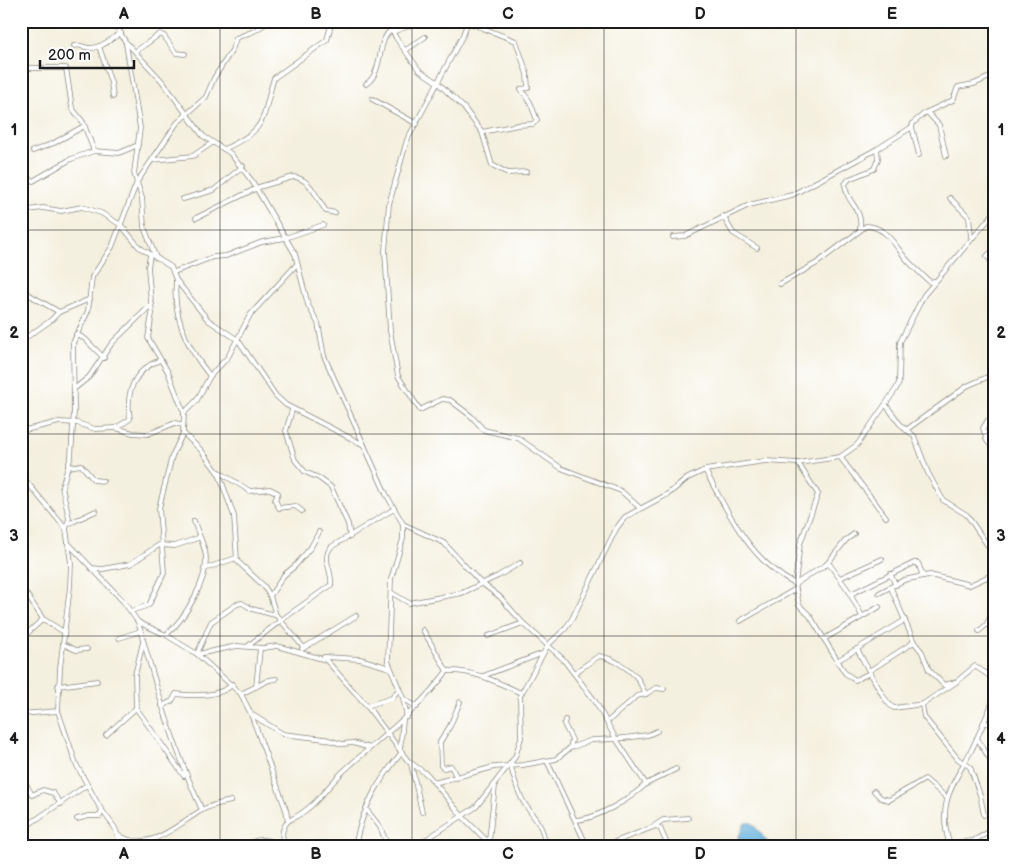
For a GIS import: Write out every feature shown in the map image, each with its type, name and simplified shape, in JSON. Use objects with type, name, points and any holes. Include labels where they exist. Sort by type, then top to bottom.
[{"type":"street","points":[[113,21],[128,48],[129,67],[140,128],[134,173],[142,198],[144,227],[156,258]]},
{"type":"street","points":[[146,846],[118,835],[102,811],[76,764],[58,711],[58,686],[70,587],[66,530],[69,518],[62,487],[71,456],[74,388],[73,343],[86,316],[95,269],[112,247],[137,182],[186,113],[206,97],[214,78],[232,50],[236,38],[254,32],[270,21]]},
{"type":"street","points":[[224,149],[249,136],[258,126],[266,115],[274,78],[327,40],[332,21]]},
{"type":"street","points":[[388,21],[391,31],[419,70],[437,82],[464,108],[482,132],[492,165],[508,173],[526,172]]},
{"type":"street","points":[[482,132],[533,124],[537,120],[536,114],[521,89],[528,88],[527,74],[516,42],[468,22],[404,150],[391,192],[385,251],[387,312],[398,376],[420,410],[442,398],[450,400],[471,416],[484,430],[518,438],[561,468],[621,491],[640,508]]},
{"type":"street","points":[[366,84],[376,69],[385,36],[391,31],[415,24]]},
{"type":"street","points":[[74,46],[79,45],[90,48],[99,46],[121,33]]},
{"type":"street","points":[[136,51],[160,34],[164,36],[176,53],[186,54]]},
{"type":"street","points":[[406,50],[425,36]]},
{"type":"street","points":[[125,41],[136,51],[203,136],[224,149],[243,166],[285,238],[297,264],[308,305],[318,323],[324,356],[394,510],[403,524],[403,539],[392,573],[393,596],[388,654],[390,668],[403,698],[405,719],[401,751],[380,778],[366,809],[355,846]]},
{"type":"street","points":[[99,46],[112,83],[113,97]]},
{"type":"street","points":[[21,66],[28,68],[66,68],[72,108],[84,126],[94,151]]},
{"type":"street","points":[[673,237],[685,236],[723,216],[759,202],[781,199],[792,195],[877,149],[912,127],[916,120],[927,112],[953,100],[958,86],[966,86],[992,76],[994,88]]},
{"type":"street","points":[[372,99],[417,124]]},
{"type":"street","points":[[927,112],[939,125],[946,156]]},
{"type":"street","points":[[33,152],[54,143],[84,126]]},
{"type":"street","points":[[912,127],[919,155]]},
{"type":"street","points":[[153,160],[193,156],[212,143]]},
{"type":"street","points":[[21,176],[31,182],[71,159],[94,151],[120,153],[138,145]]},
{"type":"street","points":[[860,229],[860,214],[848,197],[845,184],[849,179],[874,170],[878,159],[877,149]]},
{"type":"street","points":[[183,199],[214,190],[243,166]]},
{"type":"street","points":[[196,218],[256,188],[298,178],[311,187],[326,211],[335,213]]},
{"type":"street","points":[[950,198],[969,217],[971,237]]},
{"type":"street","points":[[21,211],[43,208],[61,211],[82,207],[101,213],[121,225],[138,247],[174,272],[177,302],[184,336],[195,356],[210,376]]},
{"type":"street","points":[[410,846],[422,842],[455,818],[476,807],[510,766],[515,758],[521,738],[522,723],[518,706],[521,693],[548,645],[565,629],[572,619],[621,522],[629,514],[668,494],[678,484],[705,470],[765,461],[798,464],[840,457],[857,444],[886,405],[899,382],[900,342],[924,295],[934,281],[964,249],[971,237],[994,213]]},
{"type":"street","points":[[723,216],[733,233],[757,248]]},
{"type":"street","points":[[174,272],[262,242],[285,238],[323,225]]},
{"type":"street","points":[[780,284],[817,263],[866,226],[878,228],[887,234],[910,264],[930,282],[934,281]]},
{"type":"street","points":[[994,250],[987,256],[994,265]]},
{"type":"street","points":[[131,611],[146,608],[154,596],[164,573],[160,501],[172,456],[183,433],[184,413],[168,372],[148,338],[152,314],[148,267],[150,255]]},
{"type":"street","points":[[184,413],[197,400],[210,376],[228,357],[250,315],[297,264]]},
{"type":"street","points":[[176,280],[208,320],[238,340],[276,396],[292,410],[312,417],[364,446]]},
{"type":"street","points":[[21,290],[59,312]]},
{"type":"street","points":[[21,340],[50,321],[59,312],[90,299]]},
{"type":"street","points":[[74,388],[89,377],[104,358],[112,343],[152,304]]},
{"type":"street","points":[[76,334],[85,339],[104,358]]},
{"type":"street","points":[[116,428],[130,419],[129,400],[134,381],[144,367],[160,360]]},
{"type":"street","points":[[906,430],[967,386],[994,374]]},
{"type":"street","points":[[886,405],[906,430],[914,436],[920,446],[928,473],[943,500],[968,516],[994,555]]},
{"type":"street","points":[[292,410],[286,431],[295,460],[305,472],[319,478],[331,487],[348,524],[350,537]]},
{"type":"street","points":[[994,418],[984,424],[986,438],[994,449]]},
{"type":"street","points":[[21,431],[59,422],[73,423],[95,429],[116,428],[133,433],[148,434],[174,423],[183,425]]},
{"type":"street","points":[[986,438],[994,432]]},
{"type":"street","points":[[183,433],[217,470],[250,491],[270,489],[278,493],[275,500],[279,508],[295,506],[302,511]]},
{"type":"street","points":[[840,457],[886,517]]},
{"type":"street","points":[[798,464],[818,494],[800,544],[795,587],[799,605],[810,616],[845,673],[853,680],[870,672],[914,642]]},
{"type":"street","points":[[68,467],[81,465],[94,480],[103,481]]},
{"type":"street","points":[[217,470],[234,516],[236,558],[241,567],[260,582],[270,596],[276,615],[304,648]]},
{"type":"street","points":[[705,470],[744,538],[795,587]]},
{"type":"street","points":[[21,475],[66,530]]},
{"type":"street","points":[[248,646],[280,620],[331,585],[327,552],[331,547],[394,510]]},
{"type":"street","points":[[68,524],[96,511]]},
{"type":"street","points":[[166,635],[190,608],[204,569],[205,549],[198,538],[194,521]]},
{"type":"street","points":[[403,524],[431,535],[444,543],[482,584],[500,596],[523,623],[548,645],[574,673],[646,784]]},
{"type":"street","points":[[270,596],[284,575],[295,566],[311,547],[319,532]]},
{"type":"street","points":[[740,621],[774,604],[826,565],[837,550],[854,534]]},
{"type":"street","points":[[90,568],[103,569],[130,564],[162,545],[175,546],[198,538]]},
{"type":"street","points":[[68,543],[131,611],[138,622],[162,706],[187,779],[202,810]]},
{"type":"street","points":[[204,569],[236,558]]},
{"type":"street","points":[[840,578],[882,560]]},
{"type":"street","points":[[393,596],[409,603],[422,599],[443,598],[462,593],[482,584],[520,563]]},
{"type":"street","points":[[849,592],[853,593],[890,574],[918,563],[923,576]]},
{"type":"street","points":[[826,565],[830,564],[840,578],[862,616]]},
{"type":"street","points":[[890,574],[896,585]]},
{"type":"street","points":[[879,594],[904,580],[930,575],[967,585],[975,584],[987,577],[994,584]]},
{"type":"street","points":[[21,586],[42,619],[64,632]]},
{"type":"street","points":[[891,588],[914,642],[923,654],[929,670],[944,685],[956,682]]},
{"type":"street","points":[[197,654],[211,622],[237,604],[242,603],[252,609],[276,615]]},
{"type":"street","points":[[824,639],[878,607]]},
{"type":"street","points":[[979,630],[986,624],[994,610]]},
{"type":"street","points":[[298,651],[356,616]]},
{"type":"street","points":[[21,639],[42,619]]},
{"type":"street","points":[[837,660],[905,620]]},
{"type":"street","points":[[138,622],[166,635],[197,654],[233,684],[241,694],[251,714],[288,821]]},
{"type":"street","points":[[488,636],[523,623]]},
{"type":"street","points":[[423,630],[447,671]]},
{"type":"street","points":[[119,638],[141,631]]},
{"type":"street","points":[[143,641],[135,682],[136,708],[187,779]]},
{"type":"street","points":[[63,644],[76,650],[87,649]]},
{"type":"street","points":[[197,654],[248,646],[260,648],[277,646],[321,657],[360,659],[390,668]]},
{"type":"street","points":[[256,687],[260,648]]},
{"type":"street","points":[[857,649],[892,708],[922,705],[956,682],[975,666],[994,679]]},
{"type":"street","points":[[483,676],[515,666],[543,653]]},
{"type":"street","points":[[574,673],[596,657],[603,656],[620,664],[638,680],[646,694]]},
{"type":"street","points":[[321,657],[331,665],[367,706],[411,764],[428,775],[462,816],[492,846]]},
{"type":"street","points":[[246,846],[253,840],[259,839],[284,846],[282,836],[284,825],[313,806],[340,774],[417,707],[447,671],[460,670],[483,676],[521,693]]},
{"type":"street","points":[[241,694],[269,680],[276,679]]},
{"type":"street","points":[[58,686],[98,682]]},
{"type":"street","points":[[162,706],[172,701],[176,694],[194,696],[206,693],[216,694],[227,690],[233,684]]},
{"type":"street","points":[[607,722],[637,696],[646,694],[656,688],[664,689]]},
{"type":"street","points":[[367,706],[392,698],[398,689]]},
{"type":"street","points":[[403,698],[417,707]]},
{"type":"street","points":[[994,699],[977,738],[946,796],[944,820],[946,836],[950,844],[973,841],[994,830]]},
{"type":"street","points":[[457,778],[451,766],[444,768],[441,766],[438,746],[460,702]]},
{"type":"street","points":[[922,705],[924,717],[958,759],[970,767],[984,815]]},
{"type":"street","points":[[106,735],[136,708]]},
{"type":"street","points":[[21,714],[58,711]]},
{"type":"street","points":[[251,714],[283,734],[325,739],[342,744],[353,743],[370,748]]},
{"type":"street","points":[[565,720],[564,724],[572,740],[570,748]]},
{"type":"street","points":[[983,723],[994,724]]},
{"type":"street","points":[[434,783],[494,766],[510,766],[547,761],[561,756],[570,748],[592,740],[648,735],[658,731]]},
{"type":"street","points":[[977,738],[994,766]]},
{"type":"street","points":[[21,750],[27,762],[22,771],[22,778],[32,796],[43,790],[50,792],[61,804]]},
{"type":"street","points":[[547,761],[587,846]]},
{"type":"street","points":[[411,764],[422,812]]},
{"type":"street","points":[[510,766],[521,799],[536,818],[545,841],[544,846]]},
{"type":"street","points":[[576,820],[590,817],[615,805],[633,795],[646,784],[676,769]]},
{"type":"street","points":[[874,791],[881,798],[889,800],[925,779],[946,796]]},
{"type":"street","points":[[489,841],[495,784]]},
{"type":"street","points":[[28,825],[87,785]]},
{"type":"street","points":[[141,843],[156,838],[214,804],[231,801]]},
{"type":"street","points":[[366,809],[380,827],[388,846]]},
{"type":"street","points":[[77,820],[88,816],[100,816],[102,811]]},
{"type":"street","points":[[604,846],[639,834],[663,820],[688,818]]},
{"type":"street","points":[[652,827],[660,828],[668,846]]},
{"type":"street","points":[[118,835],[119,845]]},
{"type":"water","points":[[745,823],[752,823],[768,843],[785,846],[738,846],[737,841]]}]
